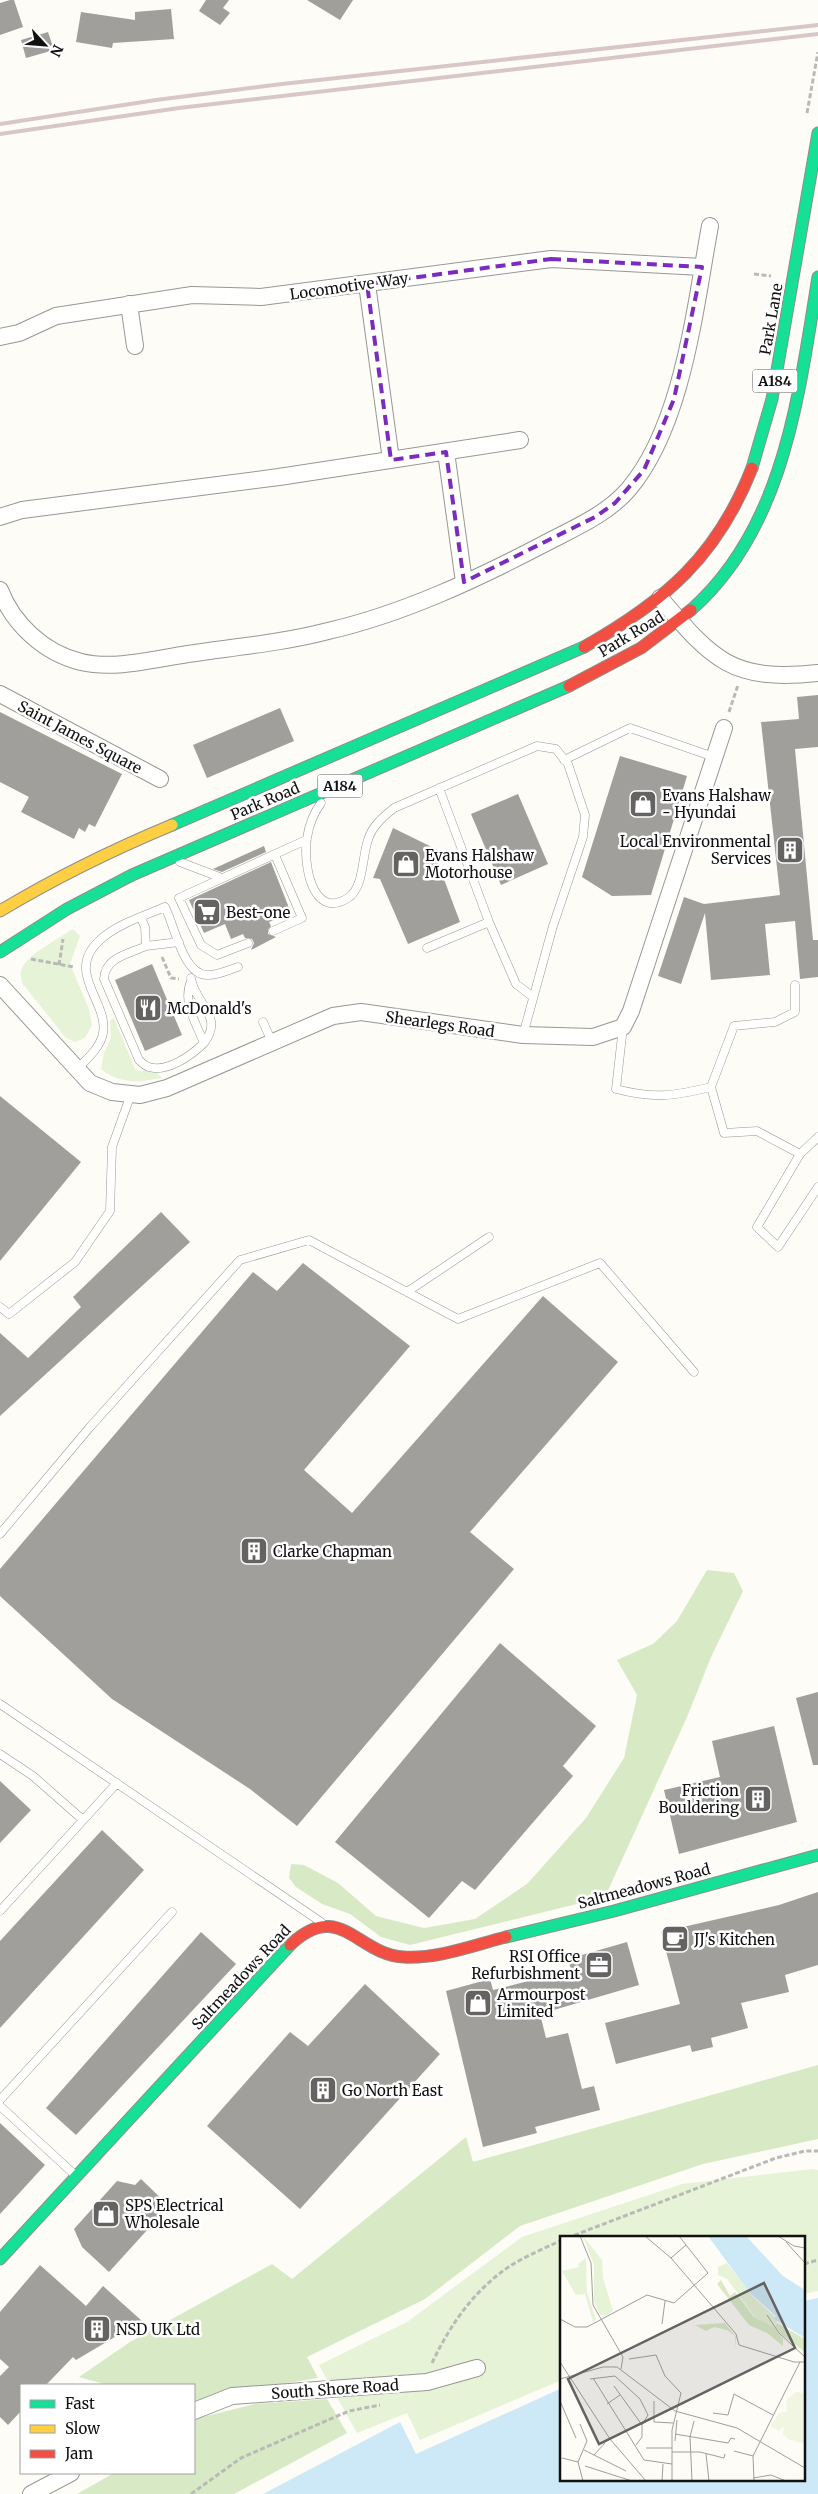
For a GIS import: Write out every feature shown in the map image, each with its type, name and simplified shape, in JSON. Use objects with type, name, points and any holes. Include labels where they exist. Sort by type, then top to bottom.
[{"type":"main road","name":"Park Lane","points":[[660,598],[693,567],[726,523],[754,459],[774,385],[818,133]]},
{"type":"main road","name":"A184","points":[[680,621],[732,567],[765,505],[789,430],[818,277]]},
{"type":"main road","name":"Park Road","points":[[0,912],[44,885],[122,846],[577,651],[635,617],[660,598]]},
{"type":"main road","name":"Park Road","points":[[0,952],[67,909],[170,858],[559,690],[652,642],[680,621]]},
{"type":"main road","name":"Saltmeadows Road","points":[[0,2259],[301,1933],[314,1927],[326,1926],[342,1929],[386,1954],[405,1958],[433,1956],[614,1911],[818,1855]]},
{"type":"street","points":[[0,590],[14,615],[35,639],[70,659],[103,665],[253,646],[368,621],[464,582],[519,557],[596,517],[615,503],[644,470],[660,439],[674,399],[690,338],[710,226]]},
{"type":"street","name":"Locomotive Way","points":[[0,337],[19,333],[56,316],[129,304],[202,294],[238,298],[261,297],[551,259],[702,267]]},
{"type":"street","points":[[367,284],[391,460]]},
{"type":"street","points":[[129,304],[135,346]]},
{"type":"street","points":[[0,516],[22,510],[391,460],[520,440]]},
{"type":"street","points":[[446,452],[464,582]]},
{"type":"street","points":[[660,598],[705,648],[743,670],[758,675],[773,676],[818,674]]},
{"type":"street","name":"Saint James Square","points":[[0,694],[160,779]]},
{"type":"street","points":[[623,1027],[631,1010],[724,728]]},
{"type":"street","name":"Shearlegs Road","points":[[0,986],[90,1083],[112,1092],[140,1096],[168,1088],[334,1016],[361,1012],[523,1036],[593,1037],[623,1027]]},
{"type":"street","name":"South Shore Road","points":[[195,2410],[232,2396],[427,2382],[477,2368]]},
{"type":"street","points":[[31,2494],[69,2474]]},
{"type":"lane","points":[[564,760],[630,728],[714,757]]},
{"type":"lane","points":[[328,791],[312,817],[306,840],[308,877],[312,888],[318,896],[335,902],[348,898],[354,891],[368,840],[378,822],[394,808],[537,746],[556,749],[568,764],[585,815],[583,838],[553,926],[523,1036]]},
{"type":"lane","points":[[438,788],[489,922],[516,984],[533,997]]},
{"type":"lane","points":[[248,943],[217,955],[201,945],[179,898],[306,840]]},
{"type":"lane","points":[[273,931],[302,918],[275,855]]},
{"type":"lane","points":[[170,858],[222,878]]},
{"type":"lane","points":[[76,1070],[102,1039],[104,1031],[103,1022],[88,981],[86,968],[89,956],[98,940],[165,907],[173,920],[179,942],[191,968],[191,981],[187,991],[187,1000],[204,1043]]},
{"type":"lane","points":[[141,918],[145,927],[146,946]]},
{"type":"lane","points":[[427,948],[489,922]]},
{"type":"lane","points":[[179,942],[146,946],[110,962],[104,970],[104,979],[139,1060],[148,1067],[161,1068],[192,1055],[204,1043],[212,1029],[211,1021],[191,981]]},
{"type":"lane","points":[[191,968],[206,976],[238,967]]},
{"type":"lane","points":[[795,985],[796,1012],[775,1022],[734,1026],[711,1087],[724,1133],[757,1131],[800,1154]]},
{"type":"lane","points":[[263,1022],[272,1042]]},
{"type":"lane","points":[[623,1027],[616,1089],[653,1096],[672,1096],[711,1087]]},
{"type":"lane","points":[[0,1307],[9,1314],[75,1262],[110,1211],[112,1147],[131,1094]]},
{"type":"lane","points":[[818,1137],[800,1154],[757,1227],[778,1248],[818,1187]]},
{"type":"lane","points":[[407,1292],[489,1237]]},
{"type":"lane","points":[[0,1534],[90,1427],[240,1260],[309,1240],[458,1319],[600,1263],[694,1372]]},
{"type":"lane","points":[[0,1704],[326,1926]]},
{"type":"lane","points":[[0,1754],[33,1776],[83,1820]]},
{"type":"lane","points":[[0,1911],[117,1783]]},
{"type":"lane","points":[[0,2100],[172,1912]]},
{"type":"lane","points":[[0,2106],[77,2176]]},
{"type":"path","points":[[810,94],[818,52]]},
{"type":"path","points":[[754,274],[778,277]]},
{"type":"path","points":[[724,728],[743,670]]},
{"type":"path","points":[[572,2236],[776,2158],[805,2151],[818,2151]]},
{"type":"highlighted area","points":[[551,259],[702,267],[674,399],[644,470],[615,503],[595,517],[464,582],[446,452],[391,460],[367,284]]},
{"type":"green space","points":[[73,929],[80,936],[70,964],[89,1009],[92,1025],[85,1038],[75,1042],[66,1038],[22,983],[21,974],[24,965],[35,953]]},
{"type":"green space","points":[[114,1018],[136,1071],[154,1070],[162,1078],[145,1081],[123,1080],[101,1069],[104,1053],[111,1038],[110,1020]]},
{"type":"green space","points":[[707,1570],[734,1573],[743,1591],[711,1657],[687,1717],[605,1897],[410,1945],[381,1937],[350,1914],[322,1904],[296,1887],[289,1878],[291,1864],[304,1865],[338,1883],[376,1916],[424,1928],[475,1919],[527,1884],[586,1818],[624,1758],[637,1695],[617,1660],[653,1644],[677,1621]]},
{"type":"green space","points":[[818,2065],[818,2139],[703,2164],[520,2226],[425,2299],[307,2357],[318,2378],[232,2392],[195,2402],[195,2384],[104,2384],[79,2377],[130,2342],[272,2264],[292,2279],[466,2137],[473,2162]]},
{"type":"green space","points":[[812,2169],[818,2170],[818,2291],[806,2294],[806,2236],[560,2236],[560,2381],[420,2440],[407,2413],[357,2433],[319,2365],[407,2322],[522,2237],[682,2184]]},
{"type":"green space","points":[[327,2399],[347,2433],[234,2494],[77,2494],[112,2474],[195,2474],[195,2419],[255,2404]]},
{"type":"water","points":[[818,2298],[818,2494],[263,2494],[400,2422],[416,2454],[560,2389],[560,2482],[806,2482],[806,2301]]},
{"type":"building","points":[[14,0],[23,27],[0,35],[0,3]]},
{"type":"building","points":[[206,0],[229,0],[223,8],[230,13],[220,25],[199,11]]},
{"type":"building","points":[[307,0],[353,0],[340,20]]},
{"type":"building","points":[[171,9],[174,39],[113,43],[112,48],[76,42],[81,12],[135,20],[135,12]]},
{"type":"building","points":[[48,32],[54,50],[26,58],[21,40]]},
{"type":"building","points":[[818,695],[818,747],[795,749],[813,940],[818,940],[818,977],[800,979],[795,921],[765,924],[770,975],[711,980],[705,913],[681,984],[658,976],[684,897],[704,904],[780,895],[761,722],[799,719],[797,697]]},
{"type":"building","points":[[280,708],[294,741],[207,778],[193,745]]},
{"type":"building","points":[[0,712],[122,774],[95,827],[89,824],[85,832],[79,828],[74,839],[21,812],[29,797],[0,782]]},
{"type":"building","points":[[620,756],[687,776],[651,895],[612,896],[582,877]]},
{"type":"building","points":[[518,794],[548,864],[501,885],[471,814]]},
{"type":"building","points":[[393,828],[440,851],[436,858],[460,922],[408,944],[380,879],[373,878]]},
{"type":"building","points":[[264,846],[266,852],[222,872],[213,869]]},
{"type":"building","points":[[271,862],[291,913],[269,922],[271,926],[268,934],[276,937],[251,950],[254,943],[252,939],[245,938],[243,934],[231,939],[225,924],[204,933],[189,900]]},
{"type":"building","name":"McDonald's","points":[[152,964],[182,1035],[145,1051],[115,980]]},
{"type":"building","points":[[0,1096],[81,1162],[0,1261]]},
{"type":"building","points":[[161,1212],[190,1242],[0,1416],[0,1333],[28,1358],[81,1307],[73,1297]]},
{"type":"building","name":"Clarke Chapman","points":[[303,1263],[410,1346],[304,1470],[352,1513],[543,1296],[618,1362],[470,1532],[514,1569],[297,1826],[250,1789],[112,1699],[0,1596],[0,1569],[253,1272],[277,1291]]},
{"type":"building","points":[[500,1643],[596,1726],[563,1766],[573,1776],[475,1890],[462,1881],[429,1918],[335,1842]]},
{"type":"building","points":[[818,1692],[818,1765],[813,1765],[796,1698]]},
{"type":"building","name":"Friction Bouldering","points":[[774,1726],[797,1822],[679,1854],[664,1790],[720,1777],[712,1741]]},
{"type":"building","points":[[0,1781],[31,1810],[0,1843]]},
{"type":"building","points":[[102,1830],[144,1870],[0,2028],[0,1941]]},
{"type":"building","points":[[818,1892],[818,1965],[785,1975],[789,1992],[741,2003],[748,2028],[711,2038],[713,2047],[692,2052],[690,2045],[616,2064],[605,2023],[680,2004],[661,1932],[779,1905]]},
{"type":"building","points":[[201,1932],[236,1964],[76,2135],[46,2108]]},
{"type":"building","points":[[627,1942],[639,1985],[540,2014],[546,2038],[568,2033],[582,2089],[594,2086],[600,2110],[535,2127],[537,2133],[483,2147],[446,1991],[490,1979],[493,1990],[571,1970],[568,1959]]},
{"type":"building","name":"Go North East","points":[[365,1984],[440,2054],[300,2209],[207,2126],[290,2032],[308,2046]]},
{"type":"building","points":[[0,2123],[45,2165],[0,2214]]},
{"type":"building","points":[[141,2179],[169,2206],[109,2272],[82,2247],[74,2229],[117,2181],[135,2185]]},
{"type":"building","points":[[40,2265],[86,2306],[103,2286],[142,2321],[76,2360],[73,2357],[47,2384],[20,2384],[20,2412],[8,2425],[0,2417],[0,2376],[9,2367],[0,2359],[0,2312]]},
{"type":"railway","points":[[0,124],[156,100],[282,84],[818,25]]},
{"type":"railway","points":[[0,134],[179,108],[818,34]]},
{"type":"traffic: fast","points":[[752,468],[772,399],[818,133]]},
{"type":"traffic: fast","points":[[691,610],[723,577],[748,539],[767,499],[783,456],[794,411],[818,277]]},
{"type":"traffic: fast","points":[[172,825],[584,647]]},
{"type":"traffic: fast","points":[[0,952],[67,909],[132,875],[569,686]]},
{"type":"traffic: fast","points":[[506,1937],[614,1911],[818,1855]]},
{"type":"traffic: fast","points":[[0,2259],[290,1945]]},
{"type":"traffic: slow","points":[[0,911],[84,865],[172,825]]},
{"type":"traffic: jam","points":[[584,647],[640,612],[664,594],[685,574],[705,552],[722,527],[738,499],[752,468]]},
{"type":"traffic: jam","points":[[569,686],[641,648],[691,610]]},
{"type":"traffic: jam","points":[[290,1945],[307,1932],[322,1927],[336,1928],[373,1948],[388,1954],[404,1957],[443,1954],[506,1937]]},
{"type":"place","name":"Evans Halshaw - Hyundai","points":[[643,804]]},
{"type":"place","name":"Local Environmental Services","points":[[790,850]]},
{"type":"place","name":"Evans Halshaw Motorhouse","points":[[406,864]]},
{"type":"place","name":"Best-one","points":[[207,912]]},
{"type":"place","name":"McDonald's","points":[[148,1008]]},
{"type":"place","name":"Clarke Chapman","points":[[254,1551]]},
{"type":"place","name":"Friction Bouldering","points":[[758,1799]]},
{"type":"place","name":"JJ's Kitchen","points":[[675,1939]]},
{"type":"place","name":"RSI Office Refurbishment","points":[[599,1965]]},
{"type":"place","name":"Armourpost Limited","points":[[478,2003]]},
{"type":"place","name":"Go North East","points":[[323,2090]]},
{"type":"place","name":"SPS Electrical Wholesale","points":[[106,2214]]},
{"type":"place","name":"NSD UK Ltd","points":[[97,2329]]}]
